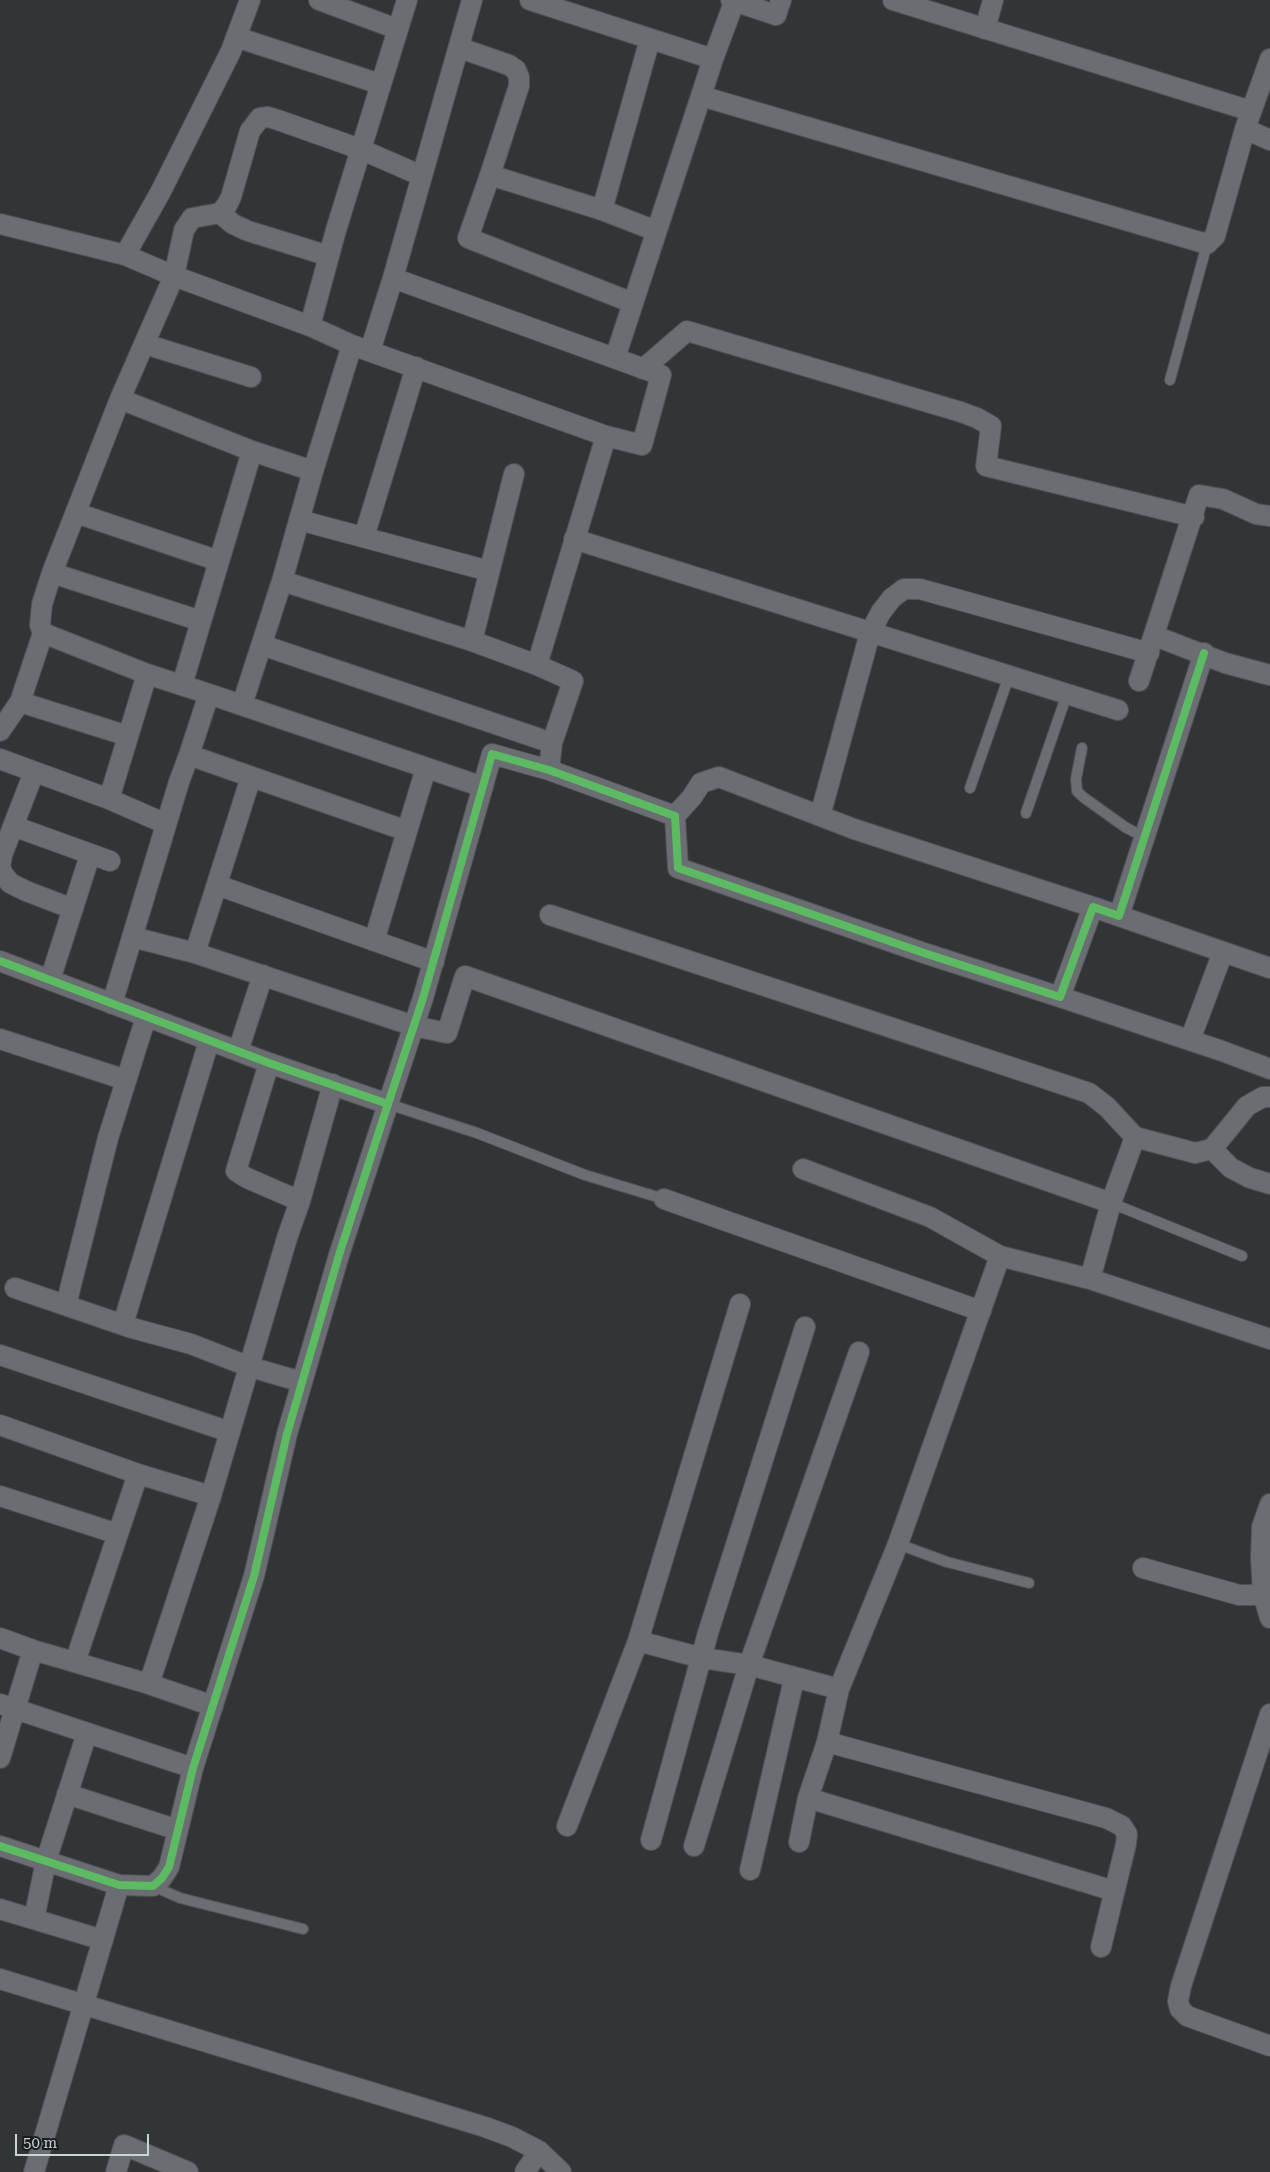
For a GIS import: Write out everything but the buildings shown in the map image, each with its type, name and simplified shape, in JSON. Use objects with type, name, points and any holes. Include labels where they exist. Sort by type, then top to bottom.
[{"type":"street","points":[[125,256],[160,194],[231,51],[250,0]]},
{"type":"street","points":[[319,0],[397,29]]},
{"type":"street","points":[[310,326],[360,149],[407,0]]},
{"type":"street","points":[[242,706],[282,581],[313,472],[361,348],[393,278],[460,48],[472,0]]},
{"type":"street","points":[[530,0],[713,59]]},
{"type":"street","points":[[615,358],[733,0],[776,15],[781,0]]},
{"type":"street","points":[[893,0],[1248,120],[1270,140]]},
{"type":"street","points":[[985,30],[993,0]]},
{"type":"street","points":[[236,37],[380,84]]},
{"type":"street","points":[[602,210],[650,39]]},
{"type":"street","points":[[460,48],[509,65],[516,70],[519,77],[516,95],[468,238],[633,303]]},
{"type":"street","points":[[701,96],[1207,244],[1215,236],[1248,120],[1270,59]]},
{"type":"street","points":[[0,731],[20,702],[43,634],[40,625],[42,604],[52,573],[120,399],[174,276],[184,230],[192,218],[220,213],[231,197],[250,131],[260,118],[278,120],[360,149],[422,176]]},
{"type":"street","points":[[490,175],[602,210],[656,230]]},
{"type":"street","points":[[220,213],[233,224],[248,231],[329,256]]},
{"type":"street","points":[[0,224],[125,256],[310,326],[361,348],[606,436],[642,445],[661,375],[393,278]]},
{"type":"street","points":[[643,369],[687,331],[977,418],[991,426],[986,466],[1194,517]]},
{"type":"street","points":[[145,344],[251,377]]},
{"type":"street","points":[[364,537],[416,367]]},
{"type":"street","points":[[120,399],[252,451],[313,472]]},
{"type":"street","points":[[537,665],[606,436]]},
{"type":"street","points":[[182,685],[252,451]]},
{"type":"street","points":[[472,640],[514,474]]},
{"type":"street","points":[[1139,681],[1194,517],[1199,495],[1223,499],[1256,514],[1270,516]]},
{"type":"street","points":[[76,513],[219,561]]},
{"type":"street","points":[[299,520],[489,571]]},
{"type":"street","points":[[574,539],[1118,710]]},
{"type":"street","points":[[52,573],[201,621]]},
{"type":"street","points":[[282,581],[472,640],[573,681],[552,743],[549,770]]},
{"type":"street","points":[[820,816],[870,633],[881,612],[892,598],[904,589],[920,589],[1152,644],[1204,653],[1225,662],[1270,675]]},
{"type":"street","points":[[43,634],[147,674],[483,788]]},
{"type":"street","points":[[262,645],[552,743]]},
{"type":"street","points":[[1119,916],[1204,653]]},
{"type":"street","points":[[109,799],[147,674]]},
{"type":"street","points":[[112,1004],[178,782],[190,755],[209,694]]},
{"type":"street","points":[[20,702],[128,736]]},
{"type":"street","points":[[0,1846],[119,1885],[153,1886],[162,1878],[169,1867],[193,1768],[254,1576],[286,1434],[339,1255],[434,962],[492,754],[549,770],[674,816]]},
{"type":"street","points":[[190,755],[407,831]]},
{"type":"street","points":[[0,759],[109,799],[166,824]]},
{"type":"street","points":[[374,941],[426,768]]},
{"type":"street","points":[[34,772],[0,866],[3,874],[10,882],[26,891],[73,909]]},
{"type":"street","points":[[195,953],[251,777]]},
{"type":"street","points":[[1270,968],[820,816],[719,777],[701,784],[692,797],[674,816],[678,868],[1190,1040],[1270,1069]]},
{"type":"street","points":[[13,826],[110,861]]},
{"type":"street","points":[[50,980],[90,854]]},
{"type":"street","points":[[217,885],[434,962]]},
{"type":"street","points":[[1060,997],[1093,907]]},
{"type":"street","points":[[550,916],[1089,1093],[1106,1107],[1135,1137],[1195,1153],[1212,1148],[1247,1106],[1263,1096],[1270,1097]]},
{"type":"street","points":[[132,937],[195,953],[414,1026],[446,1034],[465,976],[1111,1203]]},
{"type":"street","points":[[1190,1040],[1222,952]]},
{"type":"street","points":[[0,961],[209,1041],[388,1104]]},
{"type":"street","points":[[238,1051],[263,975]]},
{"type":"street","points":[[66,1305],[108,1138],[146,1017]]},
{"type":"street","points":[[0,1039],[44,1055],[126,1080]]},
{"type":"street","points":[[123,1324],[209,1041]]},
{"type":"street","points":[[269,1063],[236,1171],[247,1178],[300,1201]]},
{"type":"street","points":[[149,1684],[211,1496],[284,1247],[300,1201],[333,1084]]},
{"type":"street","points":[[1090,1279],[1111,1203],[1135,1137]]},
{"type":"street","points":[[1212,1148],[1231,1168],[1250,1178],[1270,1184]]},
{"type":"street","points":[[803,1170],[930,1217],[1000,1256],[1090,1279],[1270,1339]]},
{"type":"street","points":[[664,1200],[981,1311]]},
{"type":"street","points":[[799,1842],[808,1798],[827,1742],[839,1689],[898,1544],[1000,1256]]},
{"type":"street","points":[[15,1288],[123,1324],[191,1344],[250,1367],[302,1382]]},
{"type":"street","points":[[567,1826],[638,1641],[740,1304]]},
{"type":"street","points":[[651,1840],[702,1658],[804,1327]]},
{"type":"street","points":[[694,1846],[749,1665],[859,1352]]},
{"type":"street","points":[[0,1355],[230,1432]]},
{"type":"street","points":[[0,1425],[138,1474],[211,1496]]},
{"type":"street","points":[[75,1662],[138,1474]]},
{"type":"street","points":[[0,1496],[118,1534]]},
{"type":"street","points":[[1270,1504],[1262,1527],[1261,1558],[1270,1618]]},
{"type":"street","points":[[1143,1568],[1239,1595],[1267,1595]]},
{"type":"street","points":[[0,1638],[32,1650],[149,1684],[213,1706]]},
{"type":"street","points":[[638,1641],[702,1658],[749,1665],[794,1679],[839,1689]]},
{"type":"street","points":[[0,1758],[7,1706],[32,1650]]},
{"type":"street","points":[[750,1870],[794,1679]]},
{"type":"street","points":[[7,1706],[193,1768]]},
{"type":"street","points":[[1270,1714],[1184,1977],[1178,2001],[1180,2009],[1187,2016],[1270,2046]]},
{"type":"street","points":[[34,1919],[46,1861],[87,1733]]},
{"type":"street","points":[[827,1742],[1106,1818],[1122,1826],[1127,1834],[1126,1844],[1101,1947]]},
{"type":"street","points":[[67,1794],[178,1830]]},
{"type":"street","points":[[808,1798],[1114,1892]]},
{"type":"street","points":[[34,2172],[119,1885]]},
{"type":"street","points":[[0,1910],[103,1940]]},
{"type":"street","points":[[0,1979],[512,2136],[539,2152],[562,2172]]},
{"type":"street","points":[[116,2172],[124,2145],[188,2172]]},
{"type":"street","points":[[525,2172],[539,2152]]},
{"type":"lane","points":[[1170,380],[1207,244]]},
{"type":"lane","points":[[970,788],[1009,676]]},
{"type":"lane","points":[[1026,813],[1067,694]]},
{"type":"lane","points":[[1082,748],[1076,779],[1077,791],[1125,827],[1144,837]]},
{"type":"lane","points":[[388,1104],[477,1133],[586,1175],[664,1200]]},
{"type":"lane","points":[[1111,1203],[1242,1256]]},
{"type":"lane","points":[[898,1544],[947,1562],[1029,1583]]},
{"type":"lane","points":[[153,1886],[180,1898],[303,1929]]},
{"type":"cycle path","points":[[388,1104],[423,998],[492,754],[549,770],[675,816],[678,868],[924,953],[1060,997],[1093,907],[1119,916],[1204,653]]},
{"type":"cycle path","points":[[0,961],[269,1063],[388,1104],[339,1255],[287,1434],[254,1576],[193,1768],[169,1867],[162,1878],[153,1886],[119,1885],[0,1846]]}]
